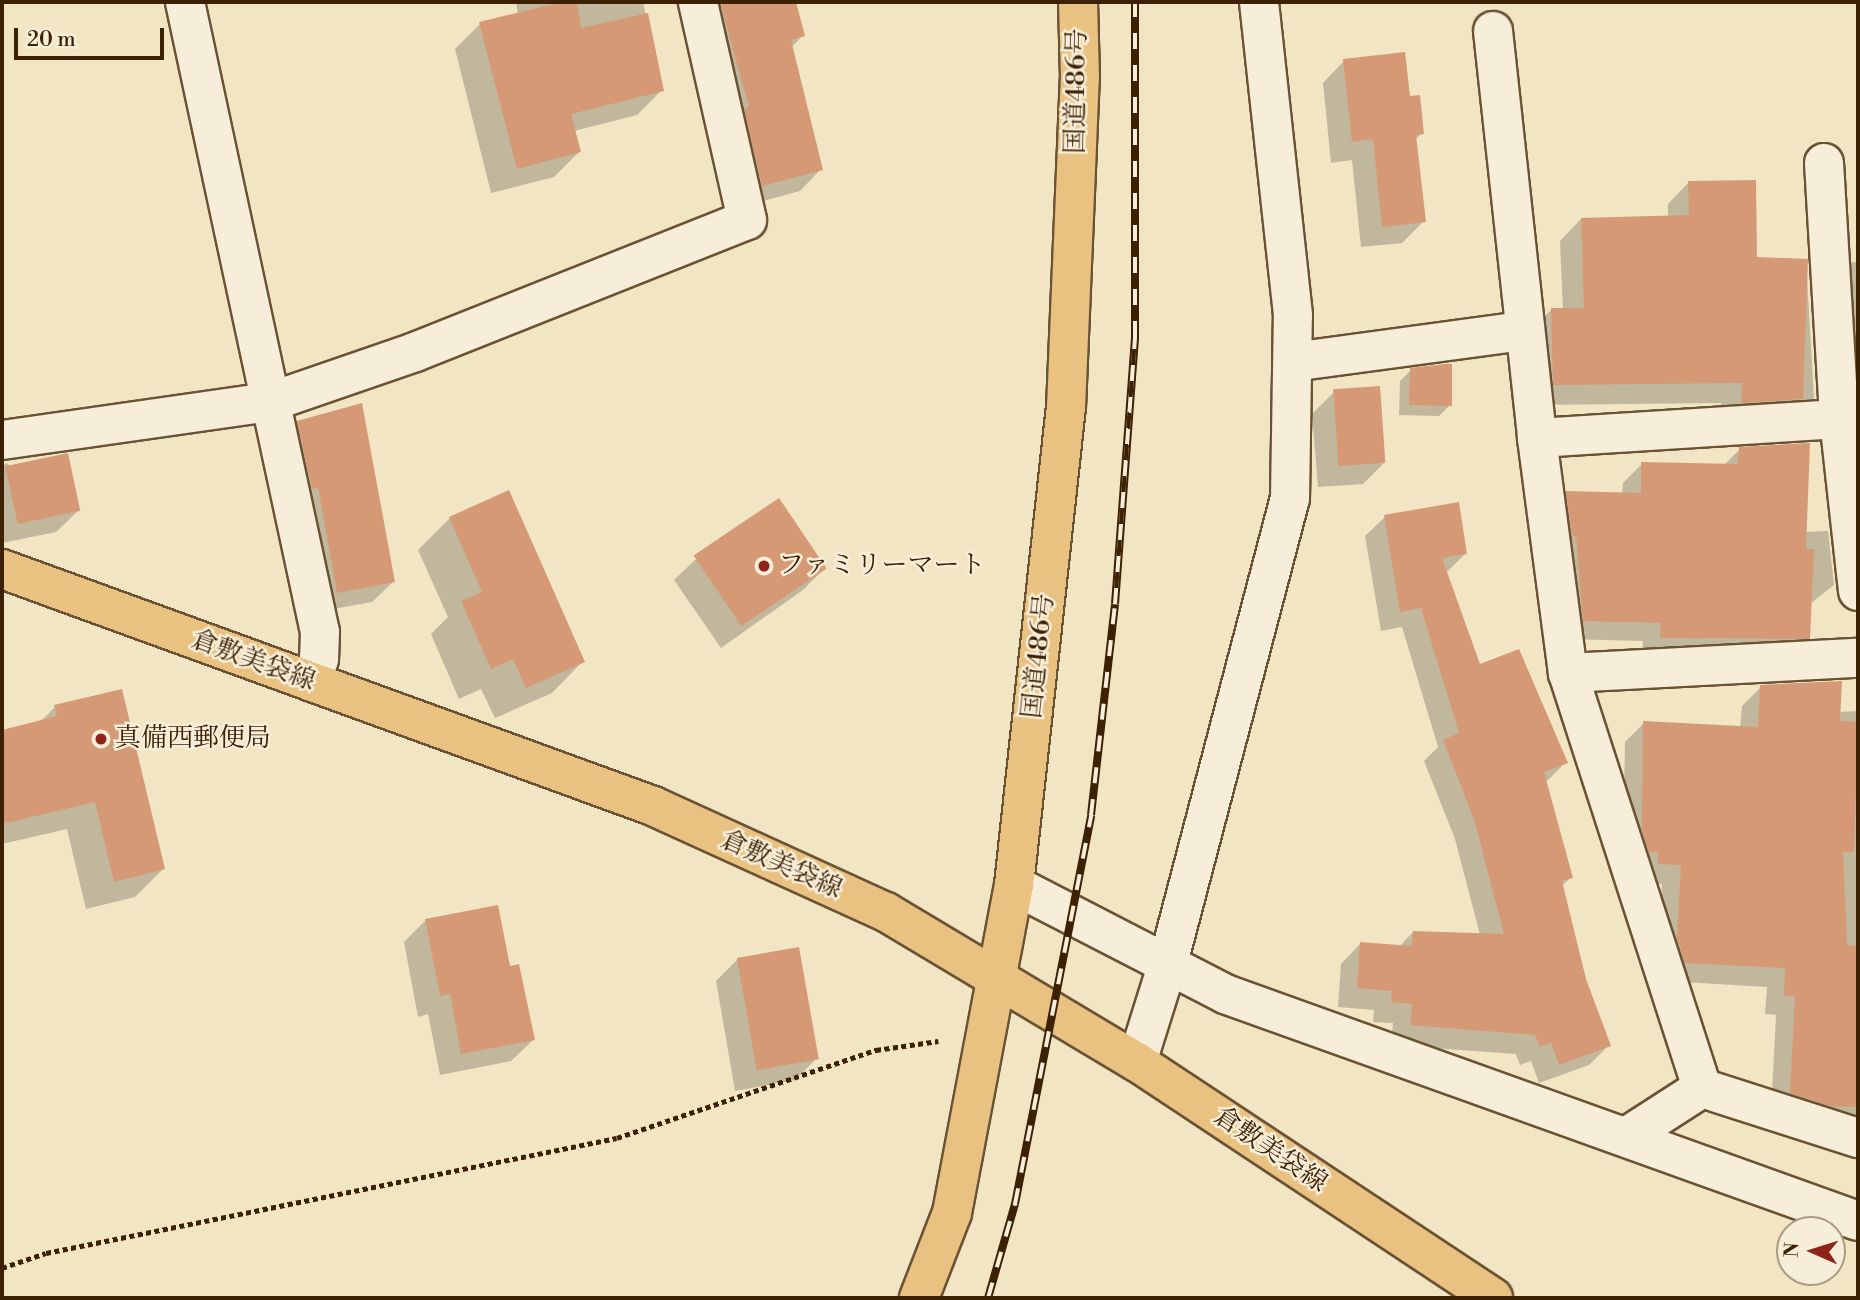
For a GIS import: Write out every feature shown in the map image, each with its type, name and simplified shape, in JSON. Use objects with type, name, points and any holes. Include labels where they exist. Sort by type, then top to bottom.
[{"type":"main road","name":"国道486号","points":[[919,1298],[952,1213],[998,981],[1014,885],[1066,408],[1080,78],[1078,2]]},
{"type":"main road","name":"倉敷美袋線","points":[[2,569],[653,806],[886,912],[1137,1062],[1493,1298]]},
{"type":"street","points":[[185,2],[320,632],[319,659],[311,682]]},
{"type":"street","points":[[2,440],[270,402],[415,352],[747,220],[698,2]]},
{"type":"street","points":[[1137,1062],[1168,962],[1290,499],[1293,316],[1259,2]]},
{"type":"street","points":[[1493,31],[1523,331],[1569,673],[1702,1088]]},
{"type":"street","points":[[1824,163],[1839,419],[1858,591]]},
{"type":"street","points":[[1293,362],[1523,331]]},
{"type":"street","points":[[1537,438],[1839,419]]},
{"type":"street","points":[[1569,673],[1858,657]]},
{"type":"street","points":[[1014,885],[1168,962],[1225,994],[1858,1221]]},
{"type":"street","points":[[1626,1137],[1702,1088]]},
{"type":"street","points":[[1702,1088],[1858,1138]]},
{"type":"path","points":[[2,1268],[47,1253],[617,1138],[876,1051],[987,1034]]},
{"type":"building","points":[[563,2],[577,2],[581,28],[648,13],[664,91],[571,114],[581,152],[517,169],[479,22]]},
{"type":"building","points":[[720,2],[796,2],[805,36],[791,40],[823,170],[762,186],[744,109],[749,107]]},
{"type":"building","points":[[1405,52],[1410,96],[1420,95],[1424,134],[1416,135],[1426,222],[1382,227],[1373,139],[1352,142],[1343,59]]},
{"type":"building","points":[[1756,180],[1757,257],[1808,259],[1803,399],[1741,403],[1742,383],[1553,385],[1551,308],[1584,308],[1581,218],[1689,215],[1688,181]]},
{"type":"building","points":[[1452,364],[1452,406],[1409,405],[1410,368]]},
{"type":"building","points":[[1380,386],[1385,463],[1338,466],[1333,389]]},
{"type":"building","points":[[362,403],[395,582],[337,593],[318,487],[312,489],[297,421]]},
{"type":"building","points":[[1810,443],[1806,549],[1814,549],[1810,639],[1660,638],[1661,623],[1583,621],[1576,536],[1572,536],[1566,491],[1641,493],[1641,462],[1738,464],[1739,447]]},
{"type":"building","points":[[68,453],[80,511],[18,524],[5,466]]},
{"type":"building","points":[[509,490],[585,662],[526,688],[513,659],[491,669],[461,601],[482,592],[449,517]]},
{"type":"building","points":[[779,498],[827,568],[741,626],[694,556]]},
{"type":"building","points":[[1459,502],[1467,554],[1442,558],[1480,664],[1519,649],[1568,763],[1544,772],[1573,878],[1562,881],[1586,979],[1611,1046],[1559,1065],[1551,1042],[1540,1047],[1535,1035],[1410,1025],[1412,1004],[1391,1002],[1392,991],[1357,988],[1360,942],[1412,946],[1413,931],[1504,934],[1474,819],[1443,740],[1459,733],[1421,608],[1400,612],[1384,515]]},
{"type":"building","points":[[1842,681],[1840,721],[1858,722],[1854,852],[1843,852],[1847,945],[1858,946],[1858,1107],[1829,1106],[1790,1093],[1795,996],[1784,996],[1785,968],[1685,963],[1677,939],[1681,865],[1658,864],[1658,852],[1649,852],[1642,830],[1643,721],[1758,727],[1760,685]]},
{"type":"building","points":[[122,689],[165,869],[114,882],[95,802],[2,824],[2,730],[57,716],[54,705]]},
{"type":"building","points":[[498,905],[510,966],[519,964],[535,1040],[461,1054],[450,994],[440,996],[425,919]]},
{"type":"building","points":[[799,947],[819,1059],[757,1070],[737,958]]},
{"type":"railway","points":[[988,1298],[1015,1204],[1091,815],[1115,604],[1135,337],[1135,2]]},
{"type":"place","name":"ファミリーマート","points":[[764,566]]},
{"type":"place","name":"真備西郵便局","points":[[101,739]]}]
